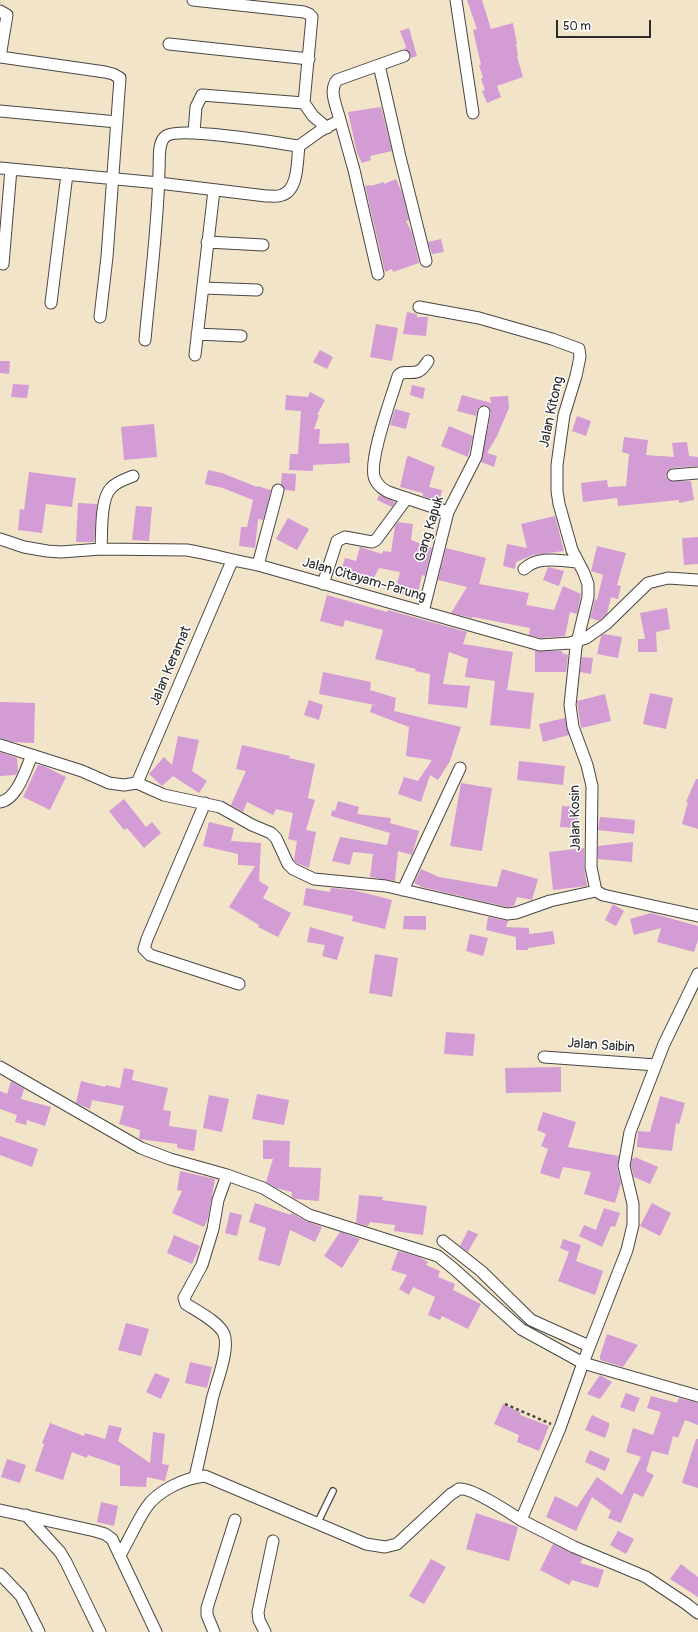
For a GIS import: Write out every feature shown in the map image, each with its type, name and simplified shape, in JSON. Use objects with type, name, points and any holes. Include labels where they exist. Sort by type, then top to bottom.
[{"type":"street","points":[[193,0],[304,12],[309,14],[312,17],[304,104],[324,129]]},
{"type":"street","points":[[456,0],[473,113]]},
{"type":"street","points":[[0,11],[7,15],[0,57],[114,74],[120,78],[114,180],[100,318]]},
{"type":"street","points":[[169,44],[308,59]]},
{"type":"street","points":[[378,274],[354,170],[332,90],[337,80],[404,56]]},
{"type":"street","points":[[379,65],[426,261]]},
{"type":"street","points":[[194,132],[196,107],[202,95],[304,104]]},
{"type":"street","points":[[0,111],[117,122]]},
{"type":"street","points":[[145,340],[159,183],[160,146],[162,139],[167,135],[194,132],[303,142],[340,120]]},
{"type":"street","points":[[3,264],[5,169],[159,183],[266,196],[283,195],[291,189],[295,180],[303,142]]},
{"type":"street","points":[[51,303],[67,174]]},
{"type":"street","points":[[195,355],[214,190]]},
{"type":"street","points":[[207,242],[263,245]]},
{"type":"street","points":[[203,288],[257,290]]},
{"type":"street","name":"Jalan Kitong","points":[[419,307],[478,318],[552,339],[579,349],[580,357],[564,415],[557,465],[559,504],[572,550],[588,584],[588,597],[577,642]]},
{"type":"street","points":[[197,334],[241,336]]},
{"type":"street","points":[[428,361],[421,370],[417,372],[400,373],[398,376],[376,452],[374,479],[384,490],[448,512]]},
{"type":"street","name":"Gang Kapuk","points":[[423,612],[448,512],[476,457],[484,412]]},
{"type":"street","points":[[673,475],[698,473]]},
{"type":"street","points":[[101,549],[106,497],[110,488],[133,476]]},
{"type":"street","points":[[258,565],[278,490]]},
{"type":"street","points":[[323,584],[337,541],[344,537],[372,542],[376,540],[407,498]]},
{"type":"street","name":"Jalan Citayam-Parung","points":[[0,539],[24,547],[61,552],[101,549],[187,550],[232,561],[258,565],[540,645],[570,644],[586,638],[606,624],[648,583],[668,578],[698,580]]},
{"type":"street","points":[[524,569],[529,565],[542,560],[578,562]]},
{"type":"street","name":"Jalan Keramat","points":[[137,783],[232,561]]},
{"type":"street","name":"Jalan Kosin","points":[[577,642],[570,705],[573,727],[587,765],[592,786],[591,867],[596,891]]},
{"type":"street","points":[[0,745],[82,771],[109,783],[124,785],[137,783],[164,795],[220,807],[252,825],[271,833],[276,838],[288,864],[293,869],[304,875],[314,878],[332,882],[386,886],[507,914],[516,914],[550,901],[596,891],[603,895],[698,916]]},
{"type":"street","points":[[0,802],[13,795],[32,755]]},
{"type":"street","points":[[403,890],[460,768]]},
{"type":"street","points":[[205,803],[146,939],[144,949],[150,955],[239,984]]},
{"type":"street","points":[[521,1520],[560,1428],[589,1346],[627,1250],[633,1225],[633,1204],[625,1176],[624,1157],[630,1132],[664,1044],[698,974]]},
{"type":"street","name":"Jalan Saibin","points":[[544,1057],[656,1065]]},
{"type":"street","points":[[0,1066],[141,1148],[170,1159],[227,1175],[263,1188],[309,1215],[438,1256],[521,1329],[583,1363],[698,1396]]},
{"type":"street","points":[[195,1477],[213,1397],[222,1367],[225,1344],[224,1335],[220,1327],[186,1304],[184,1298],[202,1265],[213,1229],[218,1200],[227,1175]]},
{"type":"street","points":[[443,1242],[481,1271],[531,1320],[589,1346]]},
{"type":"street","points":[[120,1555],[146,1507],[152,1500],[167,1490],[195,1477],[205,1476],[244,1491],[366,1544],[385,1547],[397,1544],[451,1494],[459,1489],[468,1490],[477,1494],[521,1520],[574,1547],[646,1577],[698,1613]]},
{"type":"street","points":[[1,1513],[26,1515],[104,1534],[112,1539],[156,1632]]},
{"type":"street","points":[[26,1515],[60,1552],[100,1632]]},
{"type":"street","points":[[214,1632],[207,1608],[235,1520]]},
{"type":"street","points":[[265,1632],[259,1620],[258,1612],[273,1541]]},
{"type":"street","points":[[0,1574],[21,1596],[39,1632]]},
{"type":"lane","points":[[317,1524],[333,1491]]},
{"type":"path","points":[[505,1404],[560,1428]]},
{"type":"building","points":[[467,0],[482,0],[491,29],[513,23],[517,44],[517,56],[523,77],[497,86],[501,97],[487,103],[482,91],[485,90],[481,79],[483,78],[479,65],[481,65],[473,30],[477,29]]},
{"type":"building","points":[[409,28],[417,56],[411,58],[410,53],[405,49],[406,47],[400,31]]},
{"type":"building","points":[[381,107],[392,151],[370,156],[371,160],[362,163],[357,153],[348,112]]},
{"type":"building","points":[[396,179],[402,193],[409,220],[406,221],[412,233],[419,263],[393,272],[392,269],[385,272],[365,186],[371,186],[384,182],[384,184]]},
{"type":"building","points":[[441,239],[444,252],[432,254],[428,242]]},
{"type":"building","points":[[407,312],[417,314],[417,317],[428,317],[426,336],[403,334]]},
{"type":"building","points":[[376,324],[398,328],[392,361],[370,357]]},
{"type":"building","points":[[320,350],[333,357],[327,369],[313,362]]},
{"type":"building","points":[[0,361],[10,361],[9,374],[0,373]]},
{"type":"building","points":[[13,384],[29,385],[27,398],[11,397]]},
{"type":"building","points":[[412,385],[425,388],[423,399],[410,395]]},
{"type":"building","points":[[310,392],[325,400],[317,415],[319,415],[314,429],[320,429],[319,444],[349,443],[350,463],[313,465],[313,471],[289,470],[290,454],[298,454],[301,411],[285,410],[286,395],[308,397]]},
{"type":"building","points":[[462,395],[491,403],[490,397],[508,396],[509,408],[497,436],[487,453],[497,456],[494,467],[481,462],[491,413],[490,409],[486,405],[481,406],[478,408],[476,416],[457,411]]},
{"type":"building","points":[[395,409],[410,413],[406,429],[390,425]]},
{"type":"building","points":[[577,416],[591,421],[586,436],[572,431]]},
{"type":"building","points":[[154,424],[157,457],[124,460],[121,427]]},
{"type":"building","points":[[449,426],[473,436],[468,457],[441,446]]},
{"type":"building","points":[[624,437],[648,440],[646,455],[674,457],[672,443],[687,442],[689,456],[698,457],[698,466],[672,468],[667,472],[666,476],[670,481],[691,481],[694,500],[679,503],[679,500],[618,506],[617,498],[583,502],[581,483],[607,480],[608,487],[626,486],[629,454],[622,452]]},
{"type":"building","points":[[409,456],[435,467],[429,487],[442,490],[439,502],[423,496],[423,493],[400,487],[407,457]]},
{"type":"building","points":[[208,470],[222,473],[257,487],[271,490],[263,520],[258,519],[255,548],[239,546],[241,527],[247,527],[253,500],[223,488],[205,484]]},
{"type":"building","points":[[29,472],[76,478],[72,507],[46,504],[42,533],[18,530],[20,509],[24,510]]},
{"type":"building","points":[[282,473],[296,474],[295,491],[285,490],[281,484]]},
{"type":"building","points":[[379,495],[395,502],[392,507],[377,500]]},
{"type":"building","points":[[78,503],[97,504],[94,542],[76,542]]},
{"type":"building","points":[[136,506],[152,507],[149,541],[132,540]]},
{"type":"building","points":[[555,516],[564,551],[533,555],[516,562],[515,569],[503,566],[507,544],[527,548],[521,524]]},
{"type":"building","points":[[288,518],[309,529],[297,550],[276,539]]},
{"type":"building","points":[[398,522],[413,524],[411,540],[432,548],[425,576],[422,575],[417,597],[395,593],[400,572],[379,568],[370,585],[354,577],[354,579],[340,575],[345,558],[356,561],[360,547],[382,554],[383,551],[391,552],[395,526]]},
{"type":"building","points":[[698,537],[698,564],[684,565],[682,538]]},
{"type":"building","points":[[597,546],[626,553],[617,585],[621,586],[618,599],[611,597],[607,614],[599,621],[590,618],[595,599],[597,600],[603,575],[591,571]]},
{"type":"building","points":[[446,548],[486,558],[479,584],[529,593],[526,605],[554,610],[563,586],[581,594],[577,614],[570,612],[565,636],[541,638],[529,635],[530,628],[451,613],[467,587],[438,580]]},
{"type":"building","points":[[548,567],[564,571],[559,586],[543,580]]},
{"type":"building","points":[[327,595],[467,632],[463,644],[513,652],[507,690],[534,693],[530,729],[490,725],[495,681],[465,677],[468,659],[449,652],[443,684],[470,686],[467,708],[428,704],[430,674],[375,659],[383,630],[345,620],[343,627],[320,621]]},
{"type":"building","points":[[667,608],[670,629],[656,632],[657,652],[638,652],[638,639],[645,639],[640,613]]},
{"type":"building","points":[[604,634],[622,637],[618,658],[597,654],[601,636]]},
{"type":"building","points":[[535,651],[562,651],[562,653],[568,655],[566,672],[535,672]]},
{"type":"building","points":[[582,657],[593,658],[591,674],[580,672]]},
{"type":"building","points":[[323,672],[371,682],[370,690],[396,698],[394,711],[461,727],[450,761],[438,780],[430,775],[421,802],[398,794],[404,777],[418,781],[432,760],[406,756],[409,727],[370,712],[372,705],[380,706],[319,694]]},
{"type":"building","points":[[650,693],[673,698],[666,729],[643,724]]},
{"type":"building","points":[[605,694],[611,721],[581,728],[577,701]]},
{"type":"building","points":[[309,700],[323,705],[319,720],[304,715]]},
{"type":"building","points":[[0,702],[35,703],[34,743],[13,742],[0,738]]},
{"type":"building","points":[[565,718],[569,735],[543,742],[539,724]]},
{"type":"building","points":[[178,736],[199,740],[192,771],[207,781],[199,793],[173,776],[162,786],[149,774],[164,757],[172,765]]},
{"type":"building","points":[[242,745],[290,756],[289,758],[315,764],[308,798],[315,800],[306,830],[316,832],[309,868],[297,863],[294,860],[297,841],[288,839],[293,813],[276,809],[273,815],[247,802],[243,812],[231,805],[246,771],[236,769]]},
{"type":"building","points":[[0,752],[17,758],[18,771],[16,775],[0,776]]},
{"type":"building","points":[[519,761],[565,766],[563,785],[517,780]]},
{"type":"building","points":[[38,765],[44,766],[66,777],[50,810],[23,797]]},
{"type":"building","points":[[696,779],[698,779],[698,829],[682,824],[688,802],[686,802]]},
{"type":"building","points":[[461,783],[492,788],[482,851],[450,846]]},
{"type":"building","points":[[124,799],[146,827],[152,822],[161,833],[144,848],[127,828],[124,830],[109,811]]},
{"type":"building","points":[[338,801],[359,807],[357,814],[391,818],[390,823],[419,831],[412,855],[398,851],[395,881],[370,877],[373,854],[353,852],[350,865],[332,861],[340,837],[387,845],[390,833],[331,816],[332,810],[335,811]]},
{"type":"building","points":[[562,806],[579,807],[577,828],[560,827]]},
{"type":"building","points":[[600,817],[635,820],[634,834],[598,830]]},
{"type":"building","points":[[209,822],[234,828],[231,841],[261,843],[259,881],[269,887],[263,898],[291,913],[278,937],[258,927],[259,925],[229,907],[255,866],[238,865],[238,854],[203,846]]},
{"type":"building","points":[[633,842],[632,862],[598,859],[598,846]]},
{"type":"building","points":[[584,848],[584,867],[587,886],[553,890],[549,852]]},
{"type":"building","points":[[421,869],[439,877],[497,887],[502,869],[538,879],[532,900],[517,897],[514,906],[507,907],[422,887],[414,883]]},
{"type":"building","points":[[306,888],[330,892],[331,888],[353,890],[392,900],[385,929],[352,921],[353,916],[303,905]]},
{"type":"building","points":[[613,904],[624,911],[616,926],[605,920]]},
{"type":"building","points":[[651,913],[698,926],[698,940],[694,952],[657,942],[661,928],[634,935],[630,919]]},
{"type":"building","points":[[404,916],[426,916],[426,930],[403,929]]},
{"type":"building","points":[[488,917],[508,921],[506,927],[529,928],[529,934],[553,931],[555,944],[528,948],[528,950],[516,950],[516,937],[486,930]]},
{"type":"building","points":[[310,927],[344,937],[337,960],[322,956],[325,945],[307,942]]},
{"type":"building","points":[[470,934],[488,938],[483,956],[466,951]]},
{"type":"building","points":[[375,954],[398,958],[392,997],[369,993]]},
{"type":"building","points":[[446,1032],[475,1034],[473,1056],[444,1054]]},
{"type":"building","points":[[561,1067],[561,1092],[506,1093],[505,1068]]},
{"type":"building","points":[[124,1068],[134,1070],[132,1080],[168,1088],[163,1110],[171,1111],[169,1126],[197,1130],[194,1151],[177,1148],[177,1144],[139,1139],[140,1130],[119,1124],[124,1106],[92,1100],[90,1109],[76,1103],[81,1081],[105,1087],[106,1085],[120,1088]]},
{"type":"building","points":[[11,1081],[24,1089],[21,1099],[51,1107],[45,1126],[27,1120],[26,1125],[15,1122],[17,1115],[0,1109],[0,1091],[7,1094]]},
{"type":"building","points":[[257,1094],[289,1100],[284,1125],[252,1119]]},
{"type":"building","points":[[209,1095],[229,1099],[222,1132],[203,1128]]},
{"type":"building","points":[[660,1096],[685,1103],[679,1124],[676,1123],[672,1151],[637,1147],[638,1131],[650,1132]]},
{"type":"building","points":[[543,1112],[576,1122],[568,1147],[619,1156],[617,1167],[621,1183],[615,1203],[584,1194],[591,1172],[563,1167],[559,1179],[540,1173],[548,1149],[541,1146],[546,1134],[537,1130]]},
{"type":"building","points":[[0,1136],[38,1149],[32,1167],[0,1155]]},
{"type":"building","points":[[263,1140],[290,1141],[289,1167],[321,1168],[319,1201],[296,1199],[292,1197],[292,1192],[276,1188],[266,1182],[273,1159],[263,1159]]},
{"type":"building","points":[[635,1157],[658,1167],[650,1184],[634,1177],[631,1166],[632,1158],[635,1159]]},
{"type":"building","points":[[180,1171],[215,1179],[208,1218],[204,1227],[172,1213],[182,1191],[177,1190]]},
{"type":"building","points":[[359,1195],[383,1197],[382,1200],[427,1206],[423,1235],[394,1231],[395,1225],[370,1222],[368,1226],[356,1223]]},
{"type":"building","points":[[255,1203],[291,1215],[291,1213],[322,1227],[315,1242],[290,1230],[280,1266],[258,1260],[266,1228],[249,1222]]},
{"type":"building","points":[[652,1203],[671,1213],[660,1236],[640,1226]]},
{"type":"building","points":[[604,1208],[620,1213],[615,1227],[611,1226],[602,1247],[579,1236],[584,1225],[596,1230]]},
{"type":"building","points":[[230,1212],[242,1215],[237,1236],[225,1233]]},
{"type":"building","points":[[468,1230],[478,1234],[468,1252],[460,1246]]},
{"type":"building","points":[[340,1232],[360,1239],[342,1268],[324,1256]]},
{"type":"building","points":[[174,1235],[200,1246],[192,1264],[167,1253]]},
{"type":"building","points":[[563,1239],[581,1245],[576,1261],[603,1271],[595,1295],[558,1281],[569,1252],[560,1248]]},
{"type":"building","points":[[398,1251],[419,1257],[428,1262],[426,1265],[440,1271],[438,1277],[455,1284],[453,1290],[481,1304],[468,1329],[442,1316],[440,1320],[428,1315],[435,1297],[413,1287],[409,1295],[399,1289],[407,1275],[391,1270]]},
{"type":"building","points":[[126,1323],[149,1329],[141,1356],[118,1350]]},
{"type":"building","points":[[607,1334],[638,1345],[623,1367],[600,1360]]},
{"type":"building","points":[[190,1362],[212,1367],[207,1388],[185,1383]]},
{"type":"building","points":[[155,1373],[170,1379],[161,1399],[146,1392]]},
{"type":"building","points":[[600,1375],[612,1382],[600,1399],[587,1394]]},
{"type":"building","points":[[626,1393],[640,1398],[634,1412],[620,1407]]},
{"type":"building","points":[[651,1396],[677,1403],[679,1398],[698,1403],[698,1425],[685,1420],[678,1438],[673,1436],[668,1455],[652,1451],[646,1471],[654,1475],[643,1497],[634,1493],[621,1523],[608,1518],[611,1511],[592,1497],[576,1531],[546,1517],[555,1496],[577,1507],[597,1477],[622,1495],[641,1457],[626,1452],[633,1428],[653,1435],[661,1412],[647,1408]]},
{"type":"building","points":[[503,1404],[521,1413],[520,1415],[549,1426],[539,1451],[517,1442],[519,1435],[494,1424]]},
{"type":"building","points":[[592,1415],[609,1423],[605,1438],[585,1430]]},
{"type":"building","points":[[50,1423],[84,1436],[85,1433],[105,1439],[109,1425],[122,1428],[118,1441],[150,1463],[153,1432],[165,1434],[162,1464],[169,1465],[165,1481],[147,1477],[146,1487],[120,1486],[120,1466],[88,1455],[87,1458],[72,1452],[63,1480],[35,1471],[44,1444],[42,1443]]},
{"type":"building","points":[[696,1439],[698,1439],[698,1488],[682,1483]]},
{"type":"building","points":[[590,1450],[610,1459],[605,1471],[585,1462]]},
{"type":"building","points":[[7,1459],[26,1465],[20,1483],[1,1477]]},
{"type":"building","points":[[101,1502],[118,1506],[114,1526],[97,1522]]},
{"type":"building","points":[[476,1513],[518,1527],[509,1561],[466,1549]]},
{"type":"building","points":[[618,1531],[634,1539],[626,1554],[610,1545]]},
{"type":"building","points":[[553,1544],[583,1558],[580,1563],[604,1570],[598,1588],[572,1580],[569,1585],[540,1570]]},
{"type":"building","points":[[431,1559],[446,1567],[424,1604],[409,1596]]},
{"type":"building","points":[[681,1564],[698,1577],[698,1597],[670,1579]]}]
